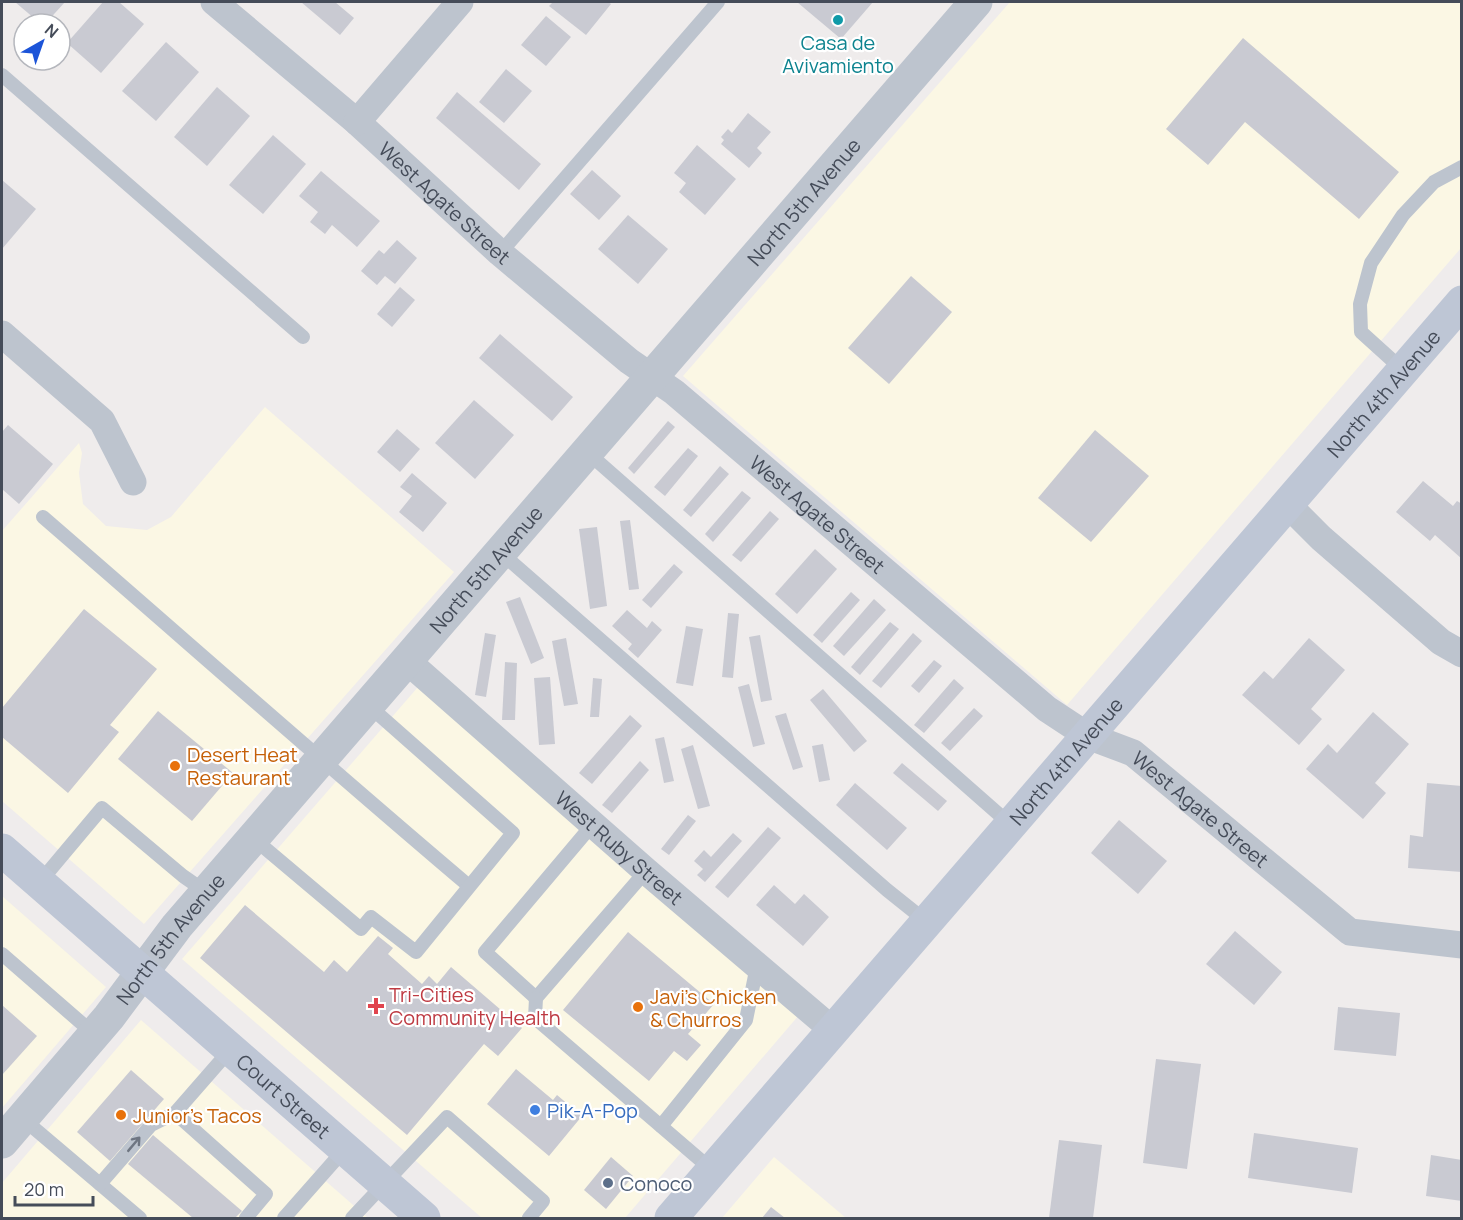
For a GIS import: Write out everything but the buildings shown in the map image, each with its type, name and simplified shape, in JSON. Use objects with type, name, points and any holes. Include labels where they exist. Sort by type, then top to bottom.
[{"type":"main road","name":"North 4th Avenue","points":[[671,1218],[1461,302]]},
{"type":"main road","name":"Court Street","points":[[5,861],[39,883],[424,1218]]},
{"type":"street","name":"West Agate Street","points":[[214,2],[357,122],[500,253],[651,377],[681,398],[1047,709],[1088,736],[1133,753],[1350,932],[1461,945]]},
{"type":"street","points":[[357,122],[460,2]]},
{"type":"street","name":"North 5th Avenue","points":[[2,1142],[94,1034],[206,892],[976,2]]},
{"type":"street","points":[[2,334],[102,421],[134,482]]},
{"type":"street","points":[[1287,504],[1321,538],[1441,642],[1461,654]]},
{"type":"street","name":"West Ruby Street","points":[[406,660],[646,871],[834,1031]]},
{"type":"lane","points":[[500,253],[718,2]]},
{"type":"lane","points":[[2,75],[303,337]]},
{"type":"lane","points":[[1404,370],[1361,332],[1360,304],[1371,263],[1403,215],[1426,190],[1434,182],[1461,167]]},
{"type":"lane","points":[[586,452],[1011,825]]},
{"type":"lane","points":[[43,517],[469,886]]},
{"type":"lane","points":[[500,552],[878,883],[927,922]]},
{"type":"lane","points":[[253,838],[361,929],[371,917],[416,951],[513,833],[368,705]]},
{"type":"lane","points":[[39,883],[102,808],[183,876],[206,892]]},
{"type":"lane","points":[[536,998],[485,952],[593,824]]},
{"type":"lane","points":[[646,871],[536,998],[535,1018],[713,1171]]},
{"type":"lane","points":[[2,954],[94,1034]]},
{"type":"lane","points":[[661,1126],[746,1020],[757,966]]},
{"type":"lane","points":[[100,1184],[151,1125],[174,1113],[230,1050]]},
{"type":"lane","points":[[174,1113],[267,1194],[246,1218]]},
{"type":"lane","points":[[352,1218],[447,1117],[543,1202],[529,1218]]},
{"type":"lane","points":[[22,1118],[140,1218]]},
{"type":"lane","points":[[284,1218],[344,1150]]},
{"type":"shaded area","points":[[1010,2],[1461,2],[1461,248],[1067,705],[683,376]]},
{"type":"shaded area","points":[[265,407],[454,572],[144,924],[2,801],[2,531],[79,443],[82,453],[79,473],[83,504],[106,526],[147,530],[171,517]]},
{"type":"shaded area","points":[[418,687],[799,1015],[625,1218],[482,1218],[182,959]]},
{"type":"shaded area","points":[[2,896],[106,987],[2,1108]]},
{"type":"shaded area","points":[[141,1020],[368,1218],[2,1218],[2,1183]]},
{"type":"shaded area","points":[[774,1157],[846,1218],[722,1218]]},
{"type":"place","name":"Casa de Avivamiento","points":[[838,20]]},
{"type":"place","name":"Desert Heat Restaurant","points":[[175,766]]},
{"type":"place","name":"Tri-Cities Community Health","points":[[376,1006]]},
{"type":"place","name":"Javi's Chicken & Churros","points":[[638,1007]]},
{"type":"place","name":"Pik-A-Pop","points":[[535,1110]]},
{"type":"place","name":"Junior's Tacos","points":[[121,1115]]},
{"type":"place","name":"Conoco","points":[[608,1183]]}]
